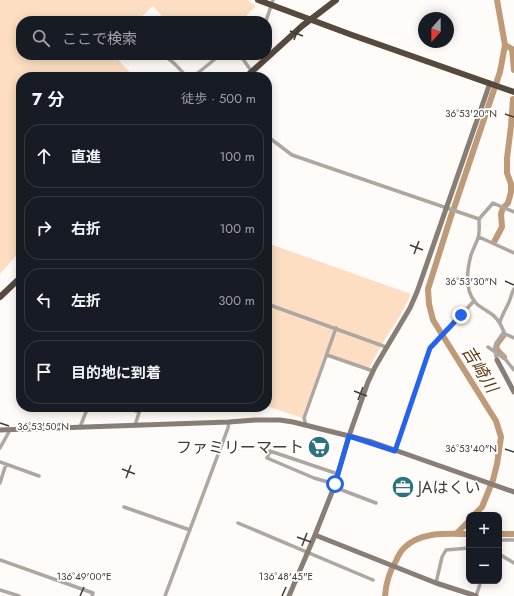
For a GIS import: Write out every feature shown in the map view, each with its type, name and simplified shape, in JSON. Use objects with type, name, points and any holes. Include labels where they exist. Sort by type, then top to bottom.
[{"type":"highway","points":[[258,0],[272,2],[311,20],[514,92]]},
{"type":"highway","points":[[272,54],[302,26],[336,0]]},
{"type":"highway","points":[[252,72],[265,60]]},
{"type":"highway","points":[[0,297],[16,282]]},
{"type":"street","points":[[268,16],[272,2]]},
{"type":"street","points":[[170,60],[183,72]]},
{"type":"street","points":[[199,72],[214,60]]},
{"type":"street","points":[[244,60],[252,72]]},
{"type":"street","points":[[289,596],[307,552],[316,535],[338,474],[349,436],[368,382],[386,347],[410,308],[417,292],[491,83]]},
{"type":"street","points":[[272,140],[292,155],[479,219]]},
{"type":"street","points":[[514,212],[493,203],[479,219],[479,237],[471,254],[467,282],[474,301],[500,322],[504,332],[495,346],[495,352],[497,360],[512,382],[514,392]]},
{"type":"street","points":[[479,237],[514,253]]},
{"type":"street","points":[[500,322],[514,289]]},
{"type":"street","points":[[395,451],[430,348],[474,301]]},
{"type":"street","points":[[272,306],[386,347]]},
{"type":"street","points":[[306,425],[304,418],[336,328]]},
{"type":"street","points":[[503,333],[514,338]]},
{"type":"street","points":[[488,347],[504,358],[514,370]]},
{"type":"street","points":[[327,355],[373,371]]},
{"type":"street","points":[[80,427],[86,412]]},
{"type":"street","points":[[135,425],[139,412]]},
{"type":"street","points":[[0,430],[280,420],[349,436],[514,492]]},
{"type":"street","points":[[165,596],[229,422]]},
{"type":"street","points":[[0,448],[10,430]]},
{"type":"street","points":[[338,474],[270,451],[267,458],[376,503]]},
{"type":"street","points":[[0,462],[39,476]]},
{"type":"street","points":[[0,483],[6,464]]},
{"type":"street","points":[[124,507],[190,530]]},
{"type":"street","points":[[238,523],[374,580]]},
{"type":"street","points":[[316,535],[436,583],[476,596],[480,584]]},
{"type":"street","points":[[502,540],[514,540]]},
{"type":"street","points":[[436,583],[442,556],[446,550],[466,548]]},
{"type":"street","points":[[502,556],[514,563]]},
{"type":"street","points":[[0,560],[93,593],[92,596]]},
{"type":"street","points":[[0,590],[19,596]]},
{"type":"shaded area","points":[[0,0],[247,0],[256,6],[246,16],[161,16],[153,6],[142,16],[16,16],[16,60],[119,60],[129,72],[16,72],[16,256],[0,274]]},
{"type":"shaded area","points":[[272,245],[411,294],[400,316],[369,368],[325,353],[302,418],[272,408]]},
{"type":"waterway","name":"吉崎川","points":[[497,0],[505,45],[512,49],[514,70]]},
{"type":"waterway","name":"吉崎川","points":[[454,208],[500,72],[505,45]]},
{"type":"waterway","name":"吉崎川","points":[[494,242],[502,227],[501,214],[503,208],[508,203],[511,192],[511,184],[507,173],[507,158],[513,99]]},
{"type":"waterway","name":"吉崎川","points":[[452,213],[428,289],[429,304],[433,320],[496,421],[501,437],[493,480],[482,507],[477,512]]},
{"type":"waterway","name":"吉崎川","points":[[503,336],[496,348],[504,357]]},
{"type":"waterway","name":"吉崎川","points":[[456,534],[466,524]]},
{"type":"waterway","name":"吉崎川","points":[[385,596],[391,569],[404,548],[426,536],[466,534]]},
{"type":"waterway","name":"吉崎川","points":[[502,534],[514,534]]},
{"type":"place","name":"ファミリーマート","points":[[319,447]]},
{"type":"place","name":"JAはくい","points":[[403,487]]},
{"type":"route","points":[[335,484],[349,436],[372,442],[395,451],[430,348],[461,315]]}]
